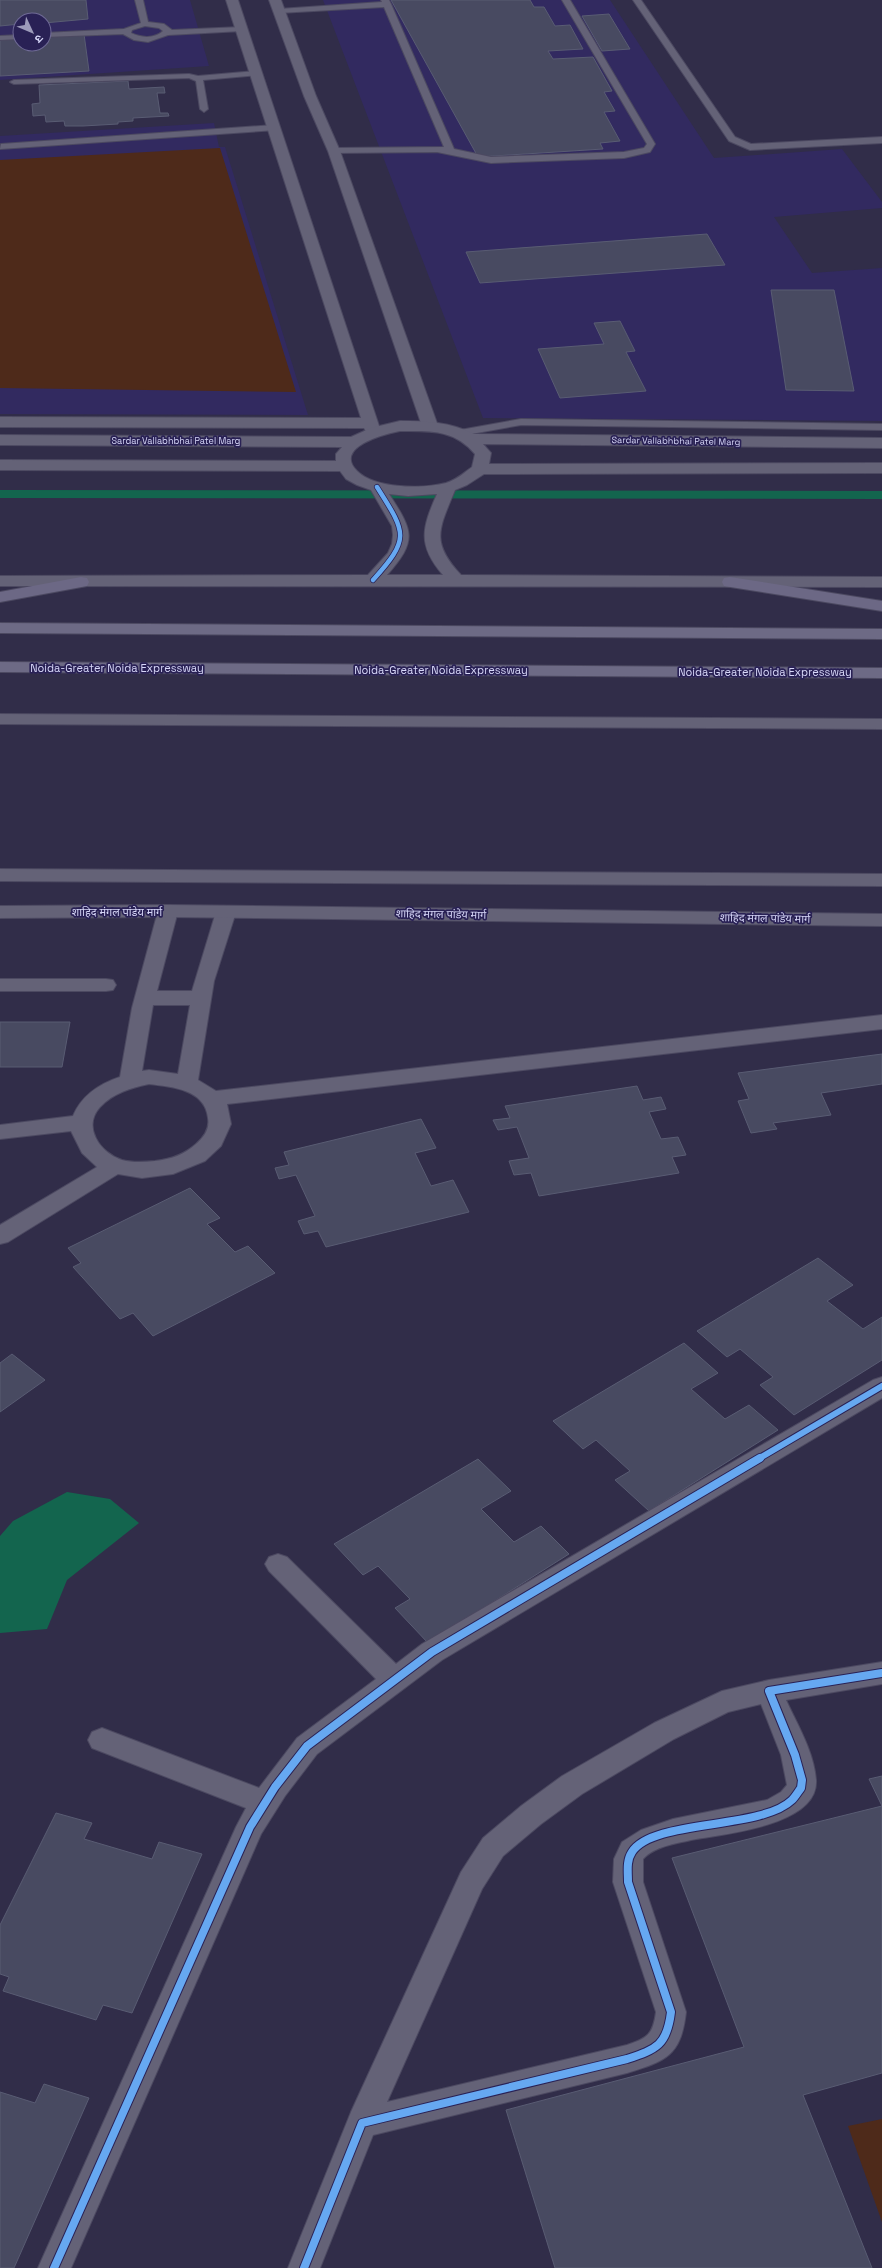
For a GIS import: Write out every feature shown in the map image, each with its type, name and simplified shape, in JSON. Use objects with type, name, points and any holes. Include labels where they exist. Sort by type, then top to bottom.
[{"type":"highway","points":[[0,597],[81,582]]},
{"type":"highway","points":[[730,582],[882,606]]},
{"type":"highway","points":[[0,628],[882,634]]},
{"type":"highway","name":"Noida-Greater Noida Expressway","points":[[0,667],[882,673]]},
{"type":"street","points":[[0,422],[372,427],[232,0]]},
{"type":"street","points":[[277,5],[310,96],[334,151],[430,426]]},
{"type":"street","name":"Sardar Vallabhbhai Patel Marg","points":[[0,440],[353,442],[372,427],[430,426],[465,436],[882,443]]},
{"type":"street","points":[[353,442],[344,454],[345,466],[356,478],[377,487],[400,491],[425,491],[448,487],[468,479],[480,469],[483,453],[465,436]]},
{"type":"street","points":[[0,466],[345,466]]},
{"type":"street","points":[[480,469],[882,468]]},
{"type":"street","points":[[373,580],[402,545],[402,533],[396,519],[377,487]]},
{"type":"street","points":[[448,487],[432,533],[434,550],[442,563],[458,581]]},
{"type":"street","points":[[0,581],[81,582],[373,580],[882,582]]},
{"type":"street","points":[[0,719],[882,724]]},
{"type":"street","points":[[0,875],[882,880]]},
{"type":"street","points":[[130,1081],[145,998],[168,911]]},
{"type":"street","name":"शाहिद मंगल पांडेय मार्ग","points":[[0,912],[168,911],[882,920]]},
{"type":"street","points":[[187,1082],[204,981],[226,912]]},
{"type":"street","points":[[0,985],[106,985]]},
{"type":"street","points":[[145,998],[202,998]]},
{"type":"street","points":[[214,1098],[882,1022]]},
{"type":"street","points":[[149,1077],[169,1078],[187,1082],[202,1089],[214,1098],[220,1111],[222,1124],[217,1137],[207,1149],[192,1159],[174,1166],[154,1170],[134,1170],[115,1166],[99,1158],[88,1148],[82,1135],[82,1122],[87,1109],[98,1097],[112,1088],[130,1081],[149,1077]]},
{"type":"street","points":[[0,1132],[82,1122]]},
{"type":"street","points":[[0,1236],[115,1166]]},
{"type":"street","points":[[54,2268],[250,1827],[265,1803],[307,1746],[432,1652],[882,1386]]},
{"type":"street","points":[[278,1564],[395,1680]]},
{"type":"street","points":[[304,2268],[362,2123],[471,1881],[493,1847],[531,1815],[572,1785],[664,1731],[722,1702],[769,1691],[882,1673]]},
{"type":"street","points":[[362,2123],[627,2059],[655,2050],[669,2032],[671,2012],[628,1882],[627,1863],[634,1848],[654,1836],[773,1811],[792,1802],[802,1787],[801,1768],[769,1691]]},
{"type":"street","points":[[102,1740],[265,1803]]},
{"type":"lane","points":[[139,0],[145,24]]},
{"type":"lane","points":[[334,151],[450,151],[474,159],[492,160],[624,156],[647,150],[651,144],[566,0]]},
{"type":"lane","points":[[637,0],[732,139],[739,144],[750,147],[770,148],[882,140]]},
{"type":"lane","points":[[277,5],[386,2],[450,151]]},
{"type":"lane","points":[[52,35],[126,31],[132,27],[145,24],[166,30],[241,26]]},
{"type":"lane","points":[[126,31],[130,36],[142,39],[157,37],[166,30]]},
{"type":"lane","points":[[0,38],[12,37]]},
{"type":"lane","points":[[14,82],[178,75],[198,78],[256,73]]},
{"type":"lane","points":[[198,78],[204,108]]},
{"type":"lane","points":[[1,147],[274,128]]},
{"type":"lane","points":[[465,436],[522,422],[882,427]]},
{"type":"shaded area","points":[[0,0],[190,0],[209,66],[0,80]]},
{"type":"shaded area","points":[[323,0],[610,0],[714,158],[842,149],[882,202],[882,208],[774,217],[812,273],[882,268],[882,421],[483,418]]},
{"type":"shaded area","points":[[214,123],[219,147],[225,147],[308,415],[0,414],[0,136]]},
{"type":"shaded area","points":[[220,148],[296,392],[0,388],[0,160]]},
{"type":"shaded area","points":[[67,1492],[110,1499],[139,1523],[67,1580],[47,1629],[0,1633],[0,1536],[13,1521]]},
{"type":"shaded area","points":[[882,2119],[882,2222],[848,2126]]},
{"type":"building","points":[[0,0],[86,0],[88,19],[52,22],[52,12],[12,12],[12,25],[0,26]]},
{"type":"building","points":[[391,0],[530,0],[534,7],[544,7],[555,26],[570,25],[583,49],[548,51],[553,59],[593,57],[612,91],[604,92],[615,111],[604,112],[620,141],[600,143],[603,149],[478,157]]},
{"type":"building","points":[[609,14],[630,49],[602,51],[582,16]]},
{"type":"building","points":[[84,34],[89,71],[0,76],[0,39],[12,38],[12,52],[52,52],[52,36]]},
{"type":"building","points":[[128,81],[129,89],[164,87],[165,93],[157,93],[160,113],[168,113],[169,116],[133,118],[133,121],[118,122],[118,124],[65,126],[64,121],[46,122],[45,115],[33,116],[32,104],[40,103],[39,85]]},
{"type":"building","points":[[707,234],[725,265],[480,283],[466,252]]},
{"type":"building","points":[[771,290],[834,290],[854,391],[786,390]]},
{"type":"building","points":[[620,321],[635,351],[626,352],[646,391],[560,398],[538,349],[604,344],[594,323]]},
{"type":"building","points":[[0,1022],[70,1022],[62,1067],[0,1067]]},
{"type":"building","points":[[882,1054],[882,1084],[821,1093],[831,1115],[773,1123],[777,1129],[751,1133],[738,1101],[749,1099],[738,1073]]},
{"type":"building","points":[[637,1086],[643,1100],[661,1097],[666,1109],[649,1112],[661,1139],[678,1137],[686,1155],[672,1157],[679,1173],[539,1196],[531,1173],[514,1175],[509,1161],[529,1158],[517,1127],[498,1130],[493,1120],[510,1118],[505,1106]]},
{"type":"building","points":[[421,1119],[436,1148],[415,1153],[431,1186],[453,1180],[469,1212],[326,1247],[318,1231],[304,1234],[298,1221],[315,1216],[296,1175],[279,1179],[275,1168],[289,1165],[284,1152]]},
{"type":"building","points":[[190,1188],[220,1218],[207,1224],[235,1252],[248,1246],[275,1273],[153,1336],[133,1313],[120,1319],[73,1267],[81,1263],[68,1248]]},
{"type":"building","points":[[818,1258],[853,1285],[827,1301],[863,1329],[882,1317],[882,1360],[794,1415],[760,1385],[773,1377],[740,1349],[727,1357],[697,1331]]},
{"type":"building","points":[[684,1343],[718,1373],[691,1389],[725,1419],[749,1405],[778,1430],[649,1511],[615,1480],[630,1471],[596,1440],[583,1449],[553,1421]]},
{"type":"building","points":[[12,1354],[45,1380],[0,1412],[0,1363]]},
{"type":"building","points":[[478,1459],[511,1491],[481,1509],[514,1542],[541,1526],[569,1554],[428,1643],[395,1608],[410,1599],[378,1566],[363,1575],[334,1544]]},
{"type":"building","points":[[882,1776],[882,1806],[869,1779]]},
{"type":"building","points":[[882,1806],[882,2073],[803,2095],[872,2268],[555,2268],[506,2110],[744,2047],[672,1858]]},
{"type":"building","points":[[56,1813],[92,1823],[84,1839],[152,1859],[159,1842],[202,1854],[132,2013],[103,2005],[96,2020],[3,1991],[9,1977],[0,1974],[0,1925]]},
{"type":"building","points":[[44,2084],[89,2098],[14,2268],[0,2268],[0,2092],[35,2103]]},
{"type":"waterway","points":[[0,494],[882,495]]},
{"type":"cycle path","points":[[373,580],[395,554],[400,544],[402,535],[400,526],[395,516],[377,487]]},
{"type":"cycle path","points":[[54,2268],[250,1827],[275,1787],[307,1746],[432,1652],[882,1386]]},
{"type":"cycle path","points":[[304,2268],[362,2123],[627,2059],[647,2052],[660,2045],[667,2033],[670,2024],[671,2012],[628,1882],[628,1864],[632,1851],[651,1838],[699,1826],[751,1817],[774,1810],[791,1801],[801,1788],[802,1780],[800,1768],[769,1691],[882,1673]]}]
